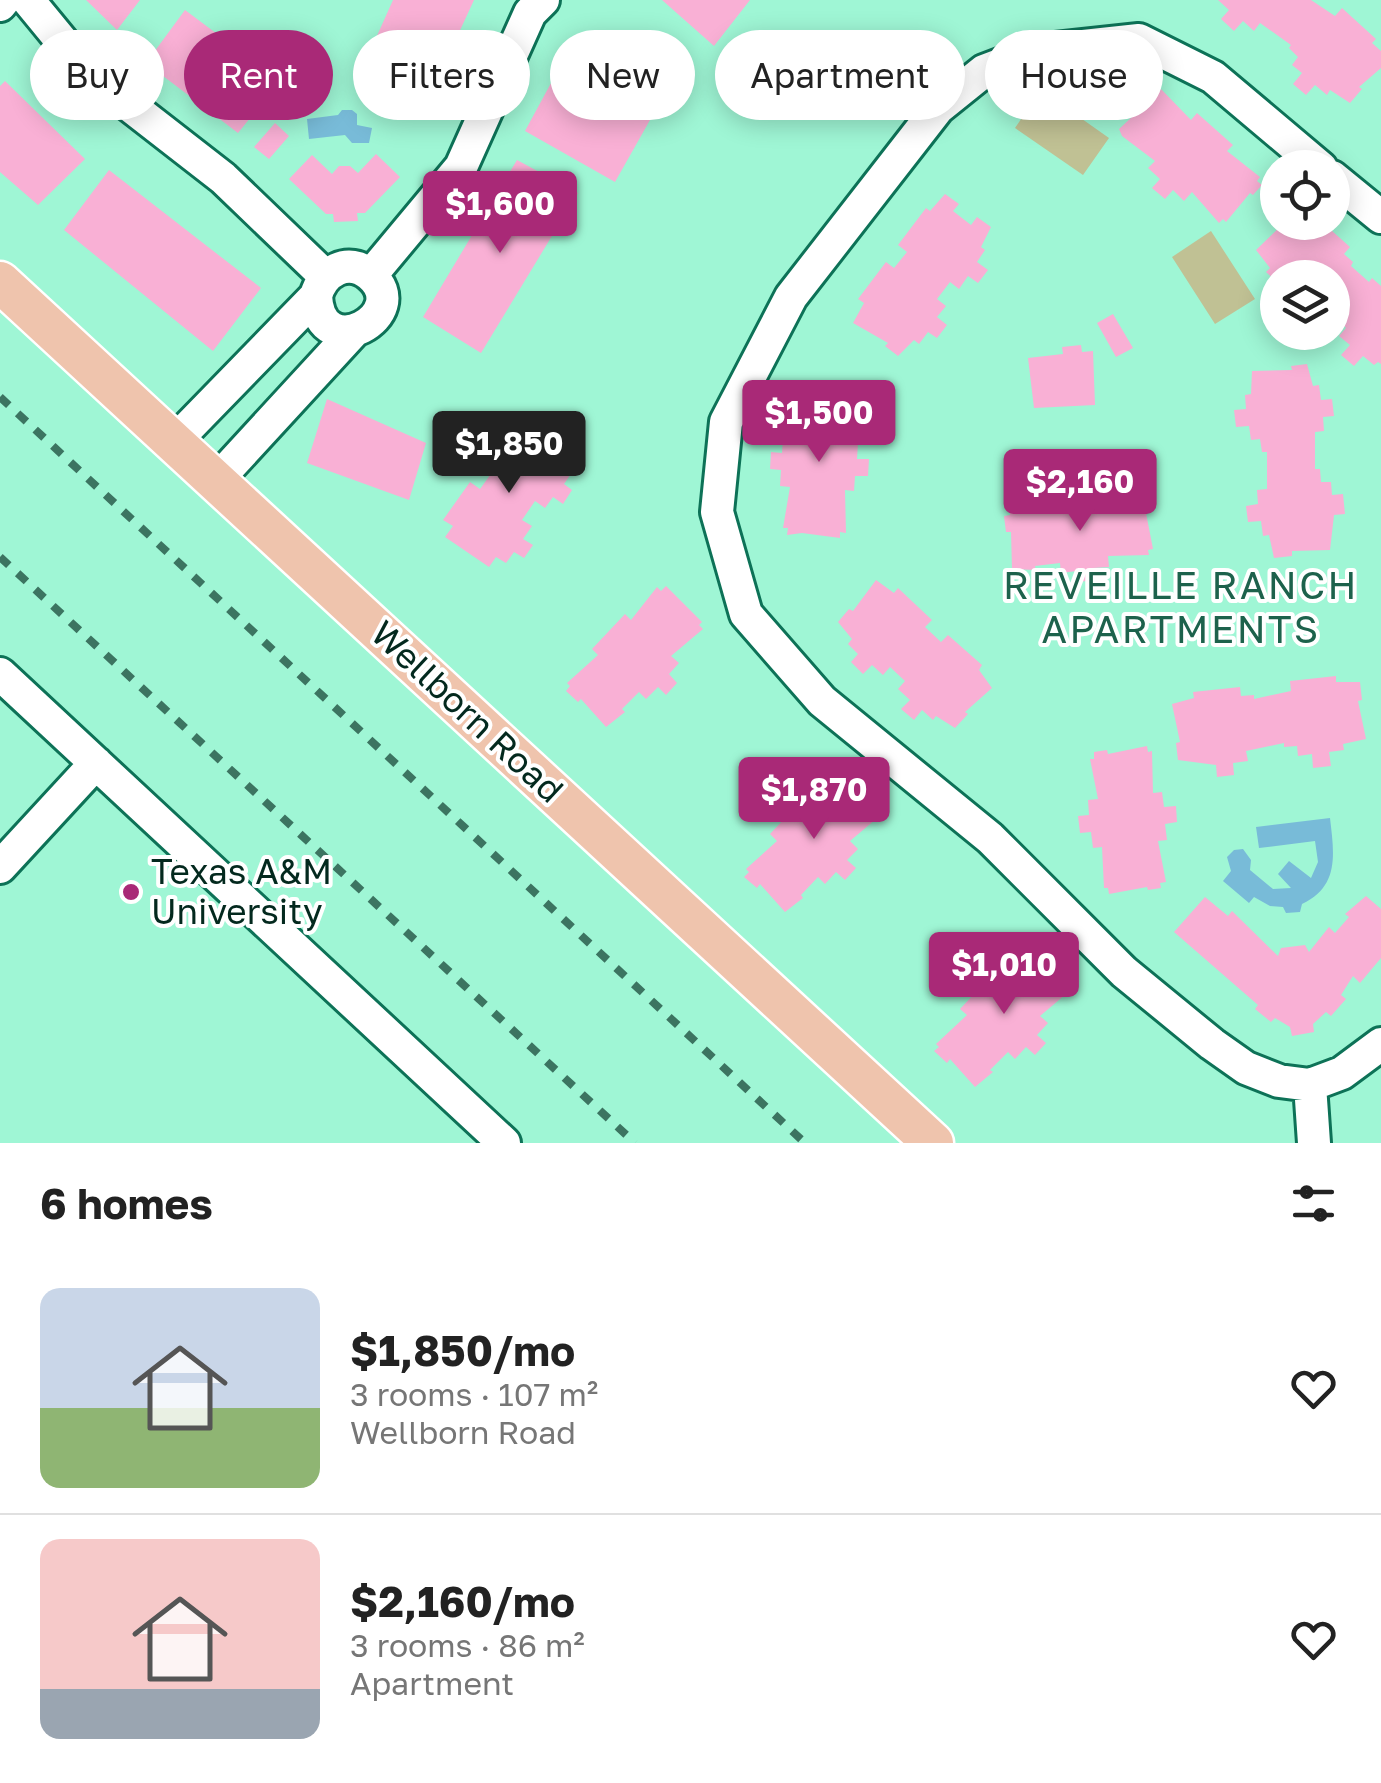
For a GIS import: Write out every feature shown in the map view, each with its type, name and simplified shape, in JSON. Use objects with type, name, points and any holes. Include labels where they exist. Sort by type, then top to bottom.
[{"type":"main road","name":"Wellborn Road","points":[[0,282],[933,1143]]},
{"type":"street","points":[[28,0],[88,73],[223,178],[320,286]]},
{"type":"street","points":[[371,275],[461,168],[530,13],[543,0]]},
{"type":"street","points":[[1299,150],[1213,78],[1139,40],[1037,51],[984,71],[938,108],[791,297],[726,422],[717,512],[746,614],[822,701],[990,838],[1124,972],[1212,1044],[1246,1068],[1278,1081],[1310,1085],[1342,1073],[1381,1044]]},
{"type":"street","points":[[1350,192],[1381,217]]},
{"type":"street","points":[[174,442],[320,286],[353,267],[371,275],[380,289],[380,306],[373,320],[354,331],[216,481]]},
{"type":"street","points":[[320,286],[316,306],[326,323],[344,332],[354,331]]},
{"type":"street","points":[[244,368],[286,406]]},
{"type":"street","points":[[0,674],[504,1143]]},
{"type":"street","points":[[0,867],[96,764]]},
{"type":"street","points":[[1310,1085],[1314,1143]]},
{"type":"green space","points":[[1020,120],[1084,120],[1109,138],[1083,175],[1015,128]]},
{"type":"green space","points":[[1211,231],[1255,299],[1215,324],[1172,257]]},
{"type":"water","points":[[342,110],[353,111],[357,125],[372,128],[369,143],[352,143],[345,135],[309,139],[307,120],[333,120],[333,116]]},
{"type":"water","points":[[1330,818],[1333,856],[1329,878],[1314,897],[1302,904],[1300,912],[1286,913],[1283,907],[1270,906],[1254,897],[1249,903],[1223,881],[1231,871],[1227,857],[1234,850],[1243,849],[1251,860],[1250,870],[1273,889],[1291,888],[1278,874],[1289,861],[1311,878],[1318,862],[1315,841],[1259,848],[1256,827]]},
{"type":"building","points":[[86,0],[140,0],[117,30]]},
{"type":"building","points":[[393,0],[474,0],[460,30],[380,30]]},
{"type":"building","points":[[662,0],[750,0],[727,30],[715,30],[714,46]]},
{"type":"building","points":[[1218,0],[1311,0],[1335,16],[1342,8],[1376,39],[1372,43],[1381,51],[1381,68],[1359,87],[1362,89],[1350,103],[1330,90],[1327,95],[1315,85],[1306,95],[1293,84],[1302,73],[1292,65],[1298,57],[1289,48],[1291,45],[1260,23],[1254,31],[1243,21],[1234,31],[1221,19],[1229,10]]},
{"type":"building","points":[[185,10],[212,30],[184,30],[184,92],[164,77],[164,39]]},
{"type":"building","points":[[5,81],[30,105],[30,120],[45,120],[85,159],[38,205],[0,172],[0,86]]},
{"type":"building","points":[[550,85],[550,120],[650,120],[615,182],[525,131]]},
{"type":"building","points":[[1163,91],[1191,120],[1197,113],[1233,145],[1227,151],[1260,177],[1257,181],[1260,187],[1253,195],[1250,193],[1226,222],[1223,219],[1219,223],[1192,192],[1184,201],[1173,190],[1165,199],[1152,188],[1160,179],[1148,168],[1155,161],[1122,136],[1119,129],[1129,120],[1163,120]]},
{"type":"building","points":[[221,120],[248,120],[238,133]]},
{"type":"building","points":[[275,123],[289,136],[269,159],[254,147]]},
{"type":"building","points":[[376,154],[400,177],[365,213],[357,213],[358,221],[334,222],[333,214],[326,214],[289,179],[312,155],[332,174],[339,166],[350,166],[358,173]]},
{"type":"building","points":[[517,160],[578,193],[481,353],[423,317]]},
{"type":"building","points":[[109,170],[261,288],[213,351],[64,230]]},
{"type":"building","points":[[945,194],[959,204],[953,211],[971,225],[977,217],[991,227],[977,262],[988,270],[978,283],[968,276],[959,289],[950,282],[937,299],[946,306],[937,317],[947,325],[937,338],[928,332],[919,344],[914,340],[898,356],[885,346],[888,343],[853,323],[864,303],[858,299],[886,262],[894,268],[907,252],[898,245],[926,208],[930,211]]},
{"type":"building","points":[[1266,240],[1342,240],[1350,247],[1344,254],[1353,262],[1351,266],[1369,282],[1372,278],[1381,286],[1381,364],[1374,365],[1363,356],[1354,366],[1341,355],[1350,350],[1350,260],[1264,260],[1256,250]]},
{"type":"building","points":[[1113,314],[1133,348],[1116,357],[1097,323]]},
{"type":"building","points":[[1081,345],[1082,352],[1093,351],[1095,405],[1034,408],[1028,358],[1063,354],[1062,347]]},
{"type":"building","points":[[1307,364],[1313,386],[1319,385],[1321,400],[1332,399],[1334,416],[1323,417],[1324,431],[1315,432],[1315,469],[1320,469],[1321,482],[1331,482],[1332,495],[1343,494],[1345,514],[1334,515],[1330,550],[1292,551],[1292,556],[1274,558],[1269,535],[1263,536],[1261,521],[1248,522],[1246,506],[1258,504],[1257,490],[1267,489],[1267,452],[1262,452],[1260,439],[1251,440],[1249,426],[1236,427],[1234,410],[1246,409],[1245,395],[1251,394],[1252,371],[1292,370],[1291,366]]},
{"type":"building","points":[[797,392],[811,393],[811,397],[852,395],[851,401],[855,402],[849,442],[858,443],[857,459],[869,459],[868,476],[855,476],[854,491],[845,490],[846,533],[840,532],[840,538],[787,535],[788,528],[783,528],[790,487],[780,486],[781,470],[770,469],[771,452],[782,453],[783,438],[794,439],[793,399],[797,399]]},
{"type":"building","points":[[327,399],[426,443],[409,500],[307,463]]},
{"type":"building","points":[[526,424],[570,455],[564,464],[573,471],[564,484],[572,490],[563,504],[553,497],[545,508],[535,501],[522,520],[532,526],[523,539],[533,545],[524,558],[514,552],[506,563],[496,557],[489,567],[445,537],[453,526],[443,520],[470,482],[480,489],[493,471],[482,464],[509,427],[519,434]]},
{"type":"building","points":[[1098,494],[1100,502],[1141,494],[1142,499],[1148,499],[1150,512],[1146,513],[1153,549],[1148,550],[1149,555],[1108,556],[1109,567],[1093,568],[1095,580],[1078,582],[1077,571],[1061,573],[1060,563],[1035,566],[1036,570],[1012,569],[1011,532],[1006,532],[1004,516],[1010,515],[1010,511],[1052,509],[1051,500]]},
{"type":"building","points":[[876,580],[894,593],[898,588],[932,620],[925,627],[941,642],[948,635],[982,665],[979,670],[992,688],[965,712],[968,714],[955,728],[936,716],[933,720],[922,710],[914,720],[901,709],[910,700],[898,689],[905,681],[890,667],[883,675],[872,665],[863,674],[851,662],[858,654],[848,644],[852,639],[838,622],[849,609],[853,611]]},
{"type":"building","points":[[666,586],[702,622],[699,625],[703,629],[671,656],[679,663],[669,674],[677,683],[666,695],[658,687],[646,699],[639,692],[622,709],[625,712],[606,727],[581,699],[578,702],[566,691],[570,686],[567,683],[598,655],[592,649],[625,614],[631,620],[657,587],[661,591]]},
{"type":"building","points":[[1336,676],[1336,682],[1360,682],[1362,700],[1358,701],[1366,739],[1343,744],[1344,750],[1329,752],[1331,766],[1313,768],[1312,754],[1298,756],[1297,746],[1284,747],[1284,743],[1246,751],[1248,761],[1233,763],[1234,775],[1217,777],[1216,765],[1178,760],[1176,743],[1180,742],[1172,704],[1194,698],[1193,692],[1240,687],[1241,696],[1254,695],[1254,699],[1291,691],[1290,681]]},
{"type":"building","points":[[1147,746],[1148,752],[1152,751],[1153,793],[1162,792],[1164,807],[1176,806],[1177,822],[1165,824],[1167,840],[1158,841],[1166,882],[1160,883],[1161,888],[1109,894],[1108,888],[1104,888],[1102,847],[1093,848],[1091,832],[1080,833],[1078,816],[1089,815],[1088,800],[1098,799],[1090,759],[1094,759],[1094,752],[1107,750],[1108,754]]},
{"type":"building","points":[[844,771],[852,783],[881,807],[877,811],[882,814],[850,841],[858,849],[847,860],[856,868],[845,880],[836,872],[825,884],[818,877],[801,895],[803,898],[785,912],[760,884],[757,888],[744,877],[749,872],[746,869],[777,841],[770,834],[803,799],[809,805],[836,773],[840,776]]},
{"type":"building","points":[[1366,896],[1381,909],[1381,958],[1360,983],[1353,976],[1341,995],[1346,999],[1331,1016],[1326,1012],[1313,1024],[1314,1032],[1292,1036],[1290,1027],[1275,1018],[1271,1022],[1255,1009],[1258,1005],[1174,932],[1205,897],[1228,916],[1232,911],[1278,956],[1281,948],[1305,945],[1309,952],[1329,927],[1335,933],[1349,917],[1345,914]]},
{"type":"building","points":[[1034,946],[1044,955],[1042,958],[1071,982],[1067,985],[1072,989],[1040,1016],[1048,1023],[1037,1035],[1046,1043],[1035,1055],[1026,1047],[1015,1059],[1008,1052],[975,1087],[950,1059],[947,1063],[934,1051],[939,1047],[936,1044],[967,1015],[960,1009],[993,974],[999,980],[1026,947],[1030,951]]},
{"type":"railway","points":[[0,397],[805,1143]]},
{"type":"railway","points":[[0,557],[635,1143]]},
{"type":"place","name":"Texas A&M University","points":[[131,892]]},
{"type":"district","name":"REVEILLE RANCH APARTMENTS","points":[[1181,608]]}]
